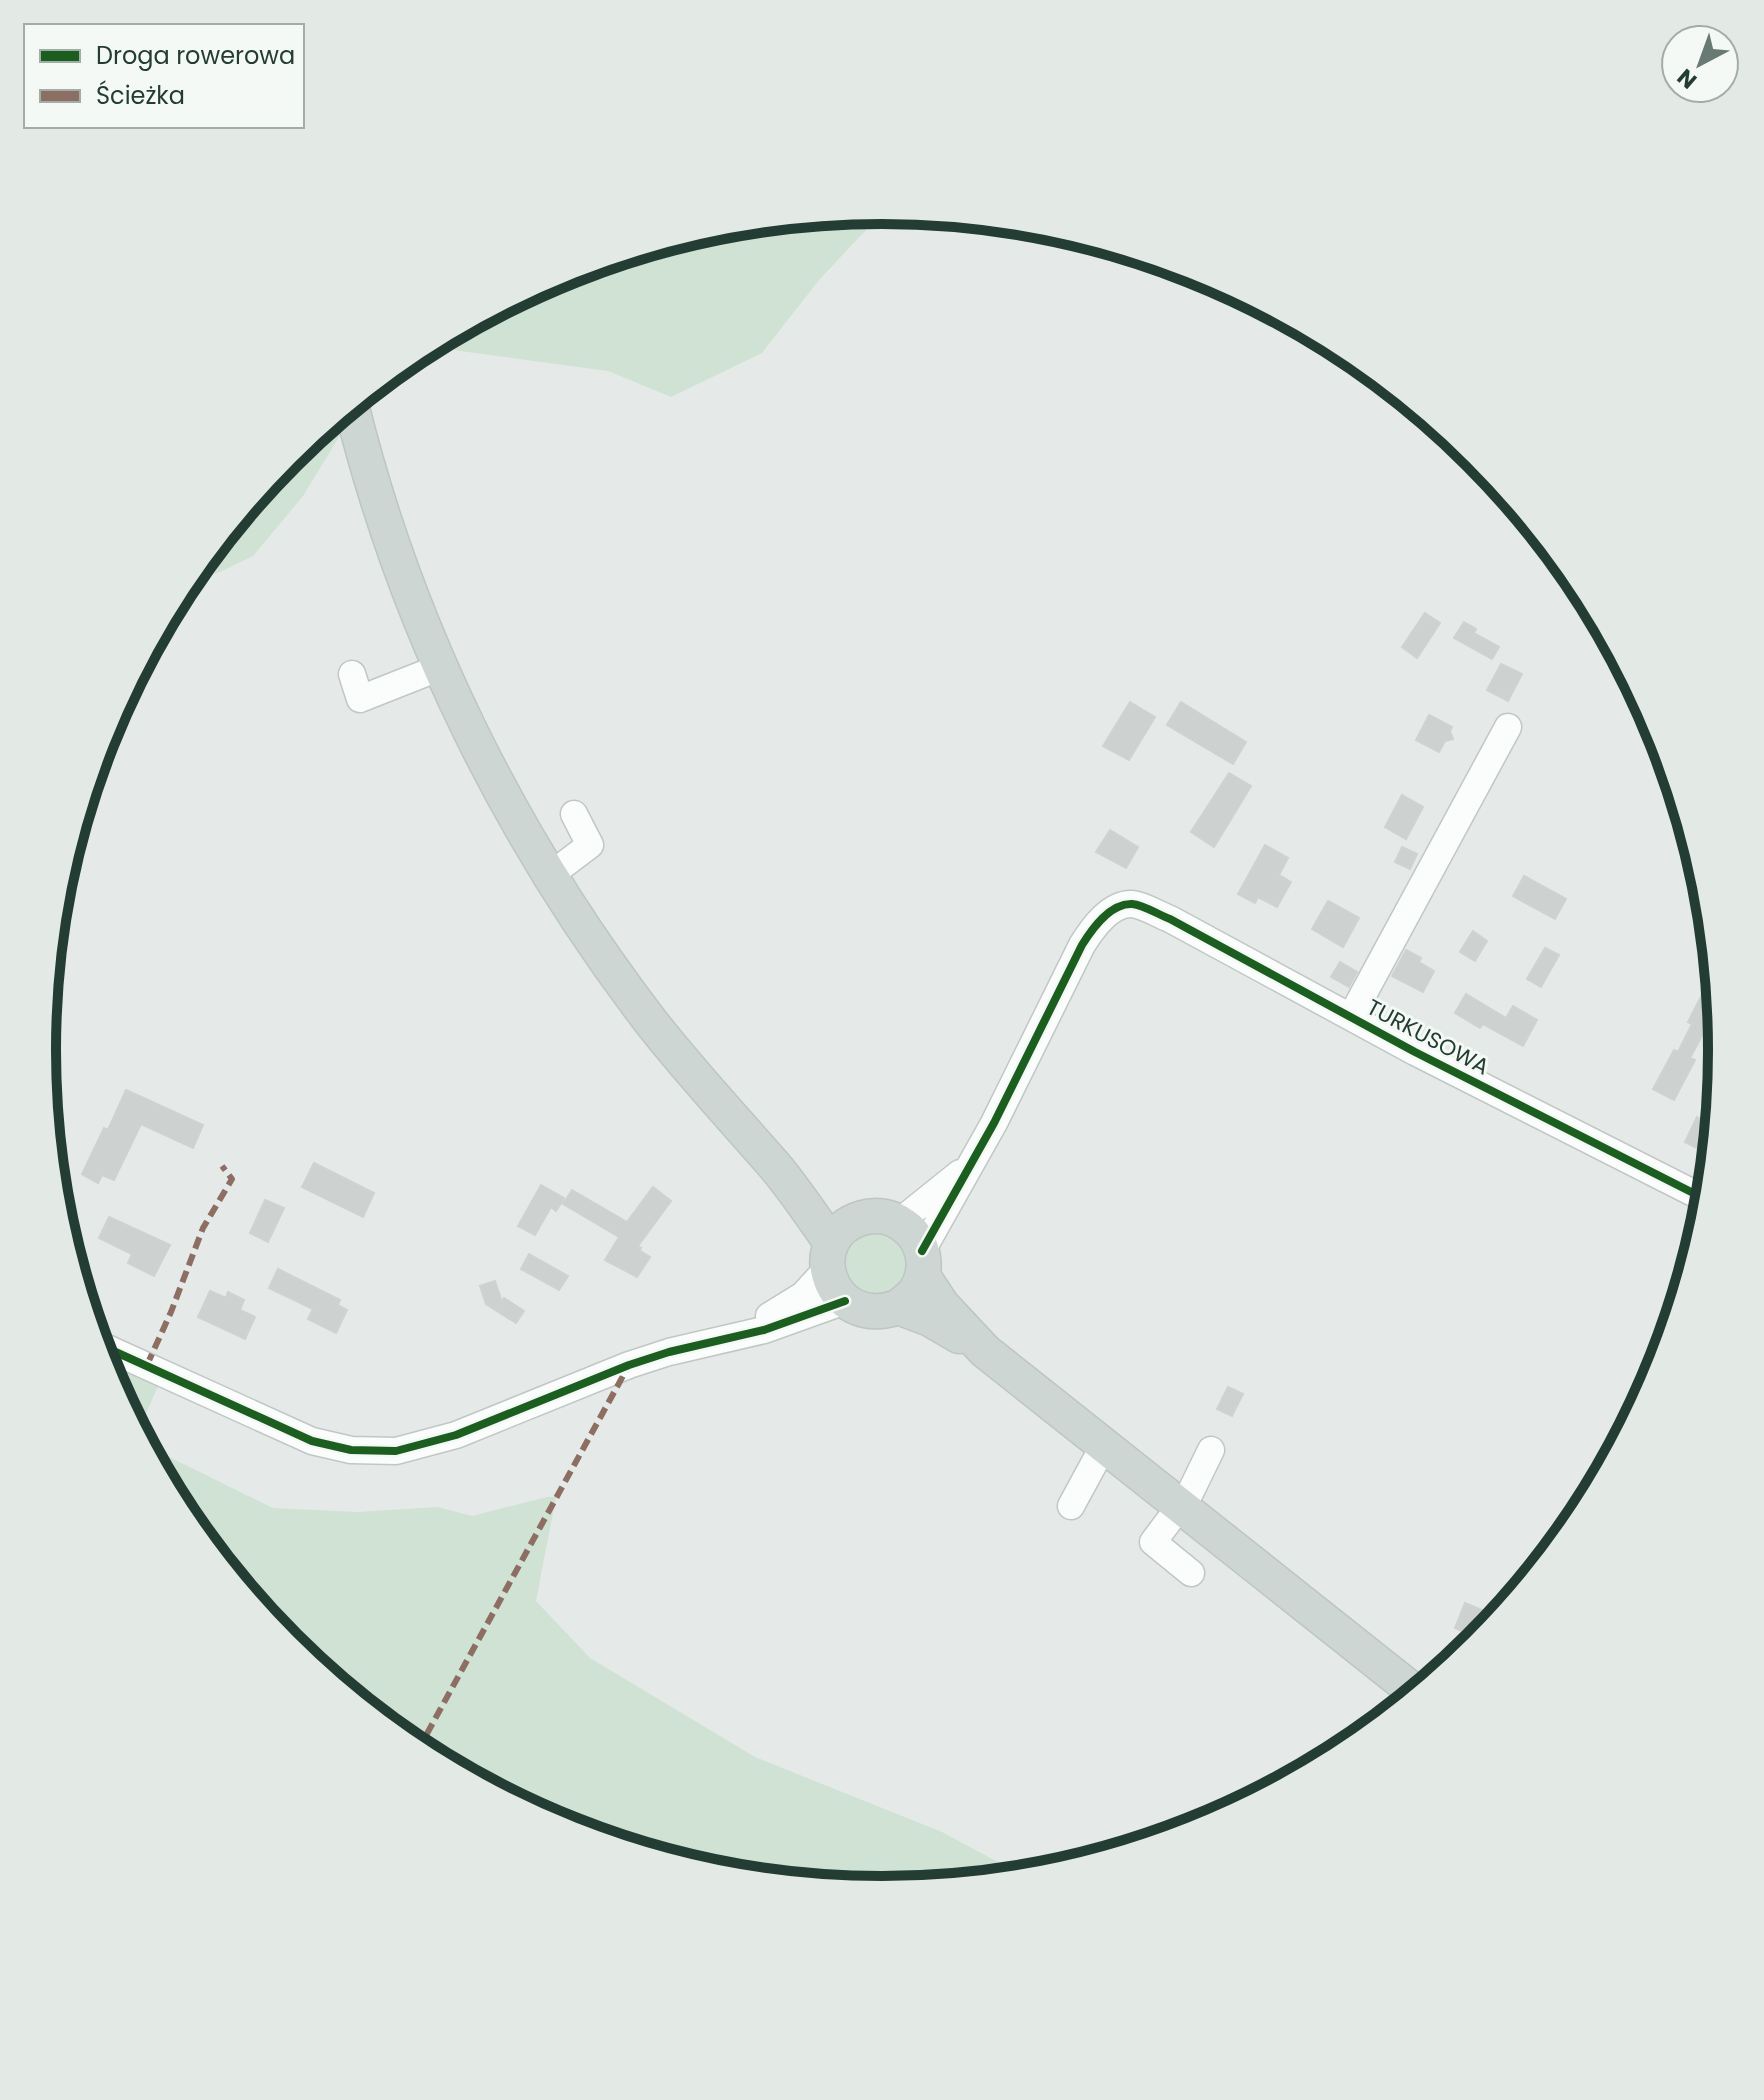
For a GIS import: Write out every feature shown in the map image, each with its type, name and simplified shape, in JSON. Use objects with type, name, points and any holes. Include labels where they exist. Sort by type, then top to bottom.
[{"type":"main road","points":[[354,415],[400,566],[441,667],[480,751],[549,876],[650,1021],[838,1244]]},
{"type":"main road","points":[[922,1264],[914,1294],[898,1307],[884,1312],[857,1309],[845,1301],[830,1281],[838,1244],[870,1216],[885,1216],[899,1222],[914,1234],[922,1264],[942,1305],[985,1351],[1408,1687]]},
{"type":"main road","points":[[898,1307],[930,1319],[985,1351]]},
{"type":"street","points":[[352,674],[360,699],[441,667]]},
{"type":"street","points":[[1351,1017],[1508,727]]},
{"type":"street","points":[[549,876],[590,845],[574,814]]},
{"type":"street","name":"TURKUSOWA","points":[[972,1164],[1082,945],[1104,917],[1132,904],[1170,919],[1351,1017],[1695,1194]]},
{"type":"street","points":[[899,1222],[972,1164]]},
{"type":"street","points":[[922,1264],[972,1164]]},
{"type":"street","points":[[722,1339],[777,1312],[803,1295],[838,1244]]},
{"type":"street","points":[[113,1351],[312,1441],[351,1450],[396,1451],[456,1435],[629,1365],[764,1330],[845,1301]]},
{"type":"street","points":[[1071,1506],[1103,1447]]},
{"type":"street","points":[[1191,1573],[1153,1542],[1190,1493],[1211,1450]]},
{"type":"green space","points":[[874,224],[819,280],[762,353],[671,397],[608,371],[446,349],[517,309],[566,287],[668,252],[774,231]]},
{"type":"green space","points":[[351,418],[303,496],[253,556],[206,576],[261,505]]},
{"type":"green space","points":[[875,1226],[906,1243],[910,1278],[880,1301],[846,1287],[841,1254],[853,1238]]},
{"type":"green space","points":[[114,1352],[162,1377],[143,1420]]},
{"type":"green space","points":[[162,1453],[273,1508],[358,1512],[438,1507],[472,1516],[556,1497],[536,1601],[590,1658],[755,1757],[942,1832],[1006,1866],[882,1876],[774,1869],[668,1848],[616,1832],[517,1791],[423,1737],[337,1671],[298,1634],[227,1553],[195,1509]]},
{"type":"building","points":[[1425,613],[1440,623],[1417,658],[1402,647]]},
{"type":"building","points":[[1464,622],[1476,629],[1474,633],[1499,647],[1492,659],[1454,638]]},
{"type":"building","points":[[1501,664],[1522,674],[1508,701],[1487,690]]},
{"type":"building","points":[[1130,702],[1155,717],[1129,760],[1103,746]]},
{"type":"building","points":[[1181,702],[1246,742],[1233,764],[1167,725]]},
{"type":"building","points":[[1429,715],[1452,727],[1453,739],[1445,741],[1439,752],[1416,740]]},
{"type":"building","points":[[1229,773],[1251,786],[1214,847],[1191,832]]},
{"type":"building","points":[[1402,795],[1423,807],[1406,839],[1385,827]]},
{"type":"building","points":[[1110,830],[1138,847],[1126,868],[1096,852]]},
{"type":"building","points":[[1265,845],[1288,858],[1279,875],[1291,882],[1277,907],[1258,897],[1255,903],[1238,894]]},
{"type":"building","points":[[1402,847],[1417,854],[1410,869],[1395,862]]},
{"type":"building","points":[[1524,876],[1566,899],[1555,919],[1513,896]]},
{"type":"building","points":[[1328,901],[1359,918],[1343,947],[1312,929]]},
{"type":"building","points":[[1473,931],[1487,941],[1475,961],[1460,952]]},
{"type":"building","points":[[1545,948],[1559,955],[1541,987],[1527,979]]},
{"type":"building","points":[[1406,950],[1421,958],[1419,962],[1434,971],[1423,992],[1392,976]]},
{"type":"building","points":[[1340,962],[1357,972],[1349,987],[1331,977]]},
{"type":"building","points":[[1705,988],[1707,1031],[1705,1030],[1690,1058],[1695,1060],[1674,1100],[1653,1089],[1674,1050],[1678,1052],[1692,1024],[1688,1022]]},
{"type":"building","points":[[1466,994],[1506,1018],[1513,1006],[1537,1020],[1523,1046],[1483,1024],[1480,1028],[1455,1013]]},
{"type":"building","points":[[126,1090],[203,1125],[193,1148],[141,1124],[114,1180],[102,1175],[98,1183],[82,1174],[104,1128],[108,1130]]},
{"type":"building","points":[[1697,1117],[1704,1121],[1702,1151],[1685,1142]]},
{"type":"building","points":[[314,1163],[374,1193],[363,1217],[302,1187]]},
{"type":"building","points":[[541,1185],[564,1198],[556,1211],[551,1207],[535,1235],[518,1226]]},
{"type":"building","points":[[653,1187],[671,1201],[638,1246],[650,1257],[637,1277],[605,1260],[619,1237],[563,1204],[572,1190],[627,1222]]},
{"type":"building","points":[[265,1200],[284,1208],[268,1242],[250,1233]]},
{"type":"building","points":[[109,1217],[170,1245],[154,1276],[128,1263],[132,1254],[99,1238]]},
{"type":"building","points":[[529,1254],[568,1276],[559,1290],[521,1269]]},
{"type":"building","points":[[278,1269],[340,1300],[338,1305],[347,1310],[336,1333],[308,1319],[313,1309],[269,1288]]},
{"type":"building","points":[[495,1281],[502,1302],[504,1298],[524,1311],[516,1323],[486,1304],[480,1286]]},
{"type":"building","points":[[210,1291],[226,1298],[228,1292],[244,1300],[240,1310],[255,1317],[245,1339],[198,1317]]},
{"type":"building","points":[[1228,1387],[1243,1394],[1232,1416],[1217,1409]]},
{"type":"building","points":[[1465,1603],[1487,1612],[1467,1633],[1455,1628]]},
{"type":"marked path","points":[[147,1365],[203,1228],[232,1179],[222,1166]]},
{"type":"marked path","points":[[425,1738],[629,1365]]},
{"type":"cycle path","points":[[922,1251],[994,1123],[1082,945],[1109,912],[1132,904],[1170,919],[1415,1052],[1695,1194]]},
{"type":"cycle path","points":[[113,1351],[312,1441],[351,1450],[396,1451],[456,1435],[629,1365],[669,1352],[764,1330],[845,1301]]}]
